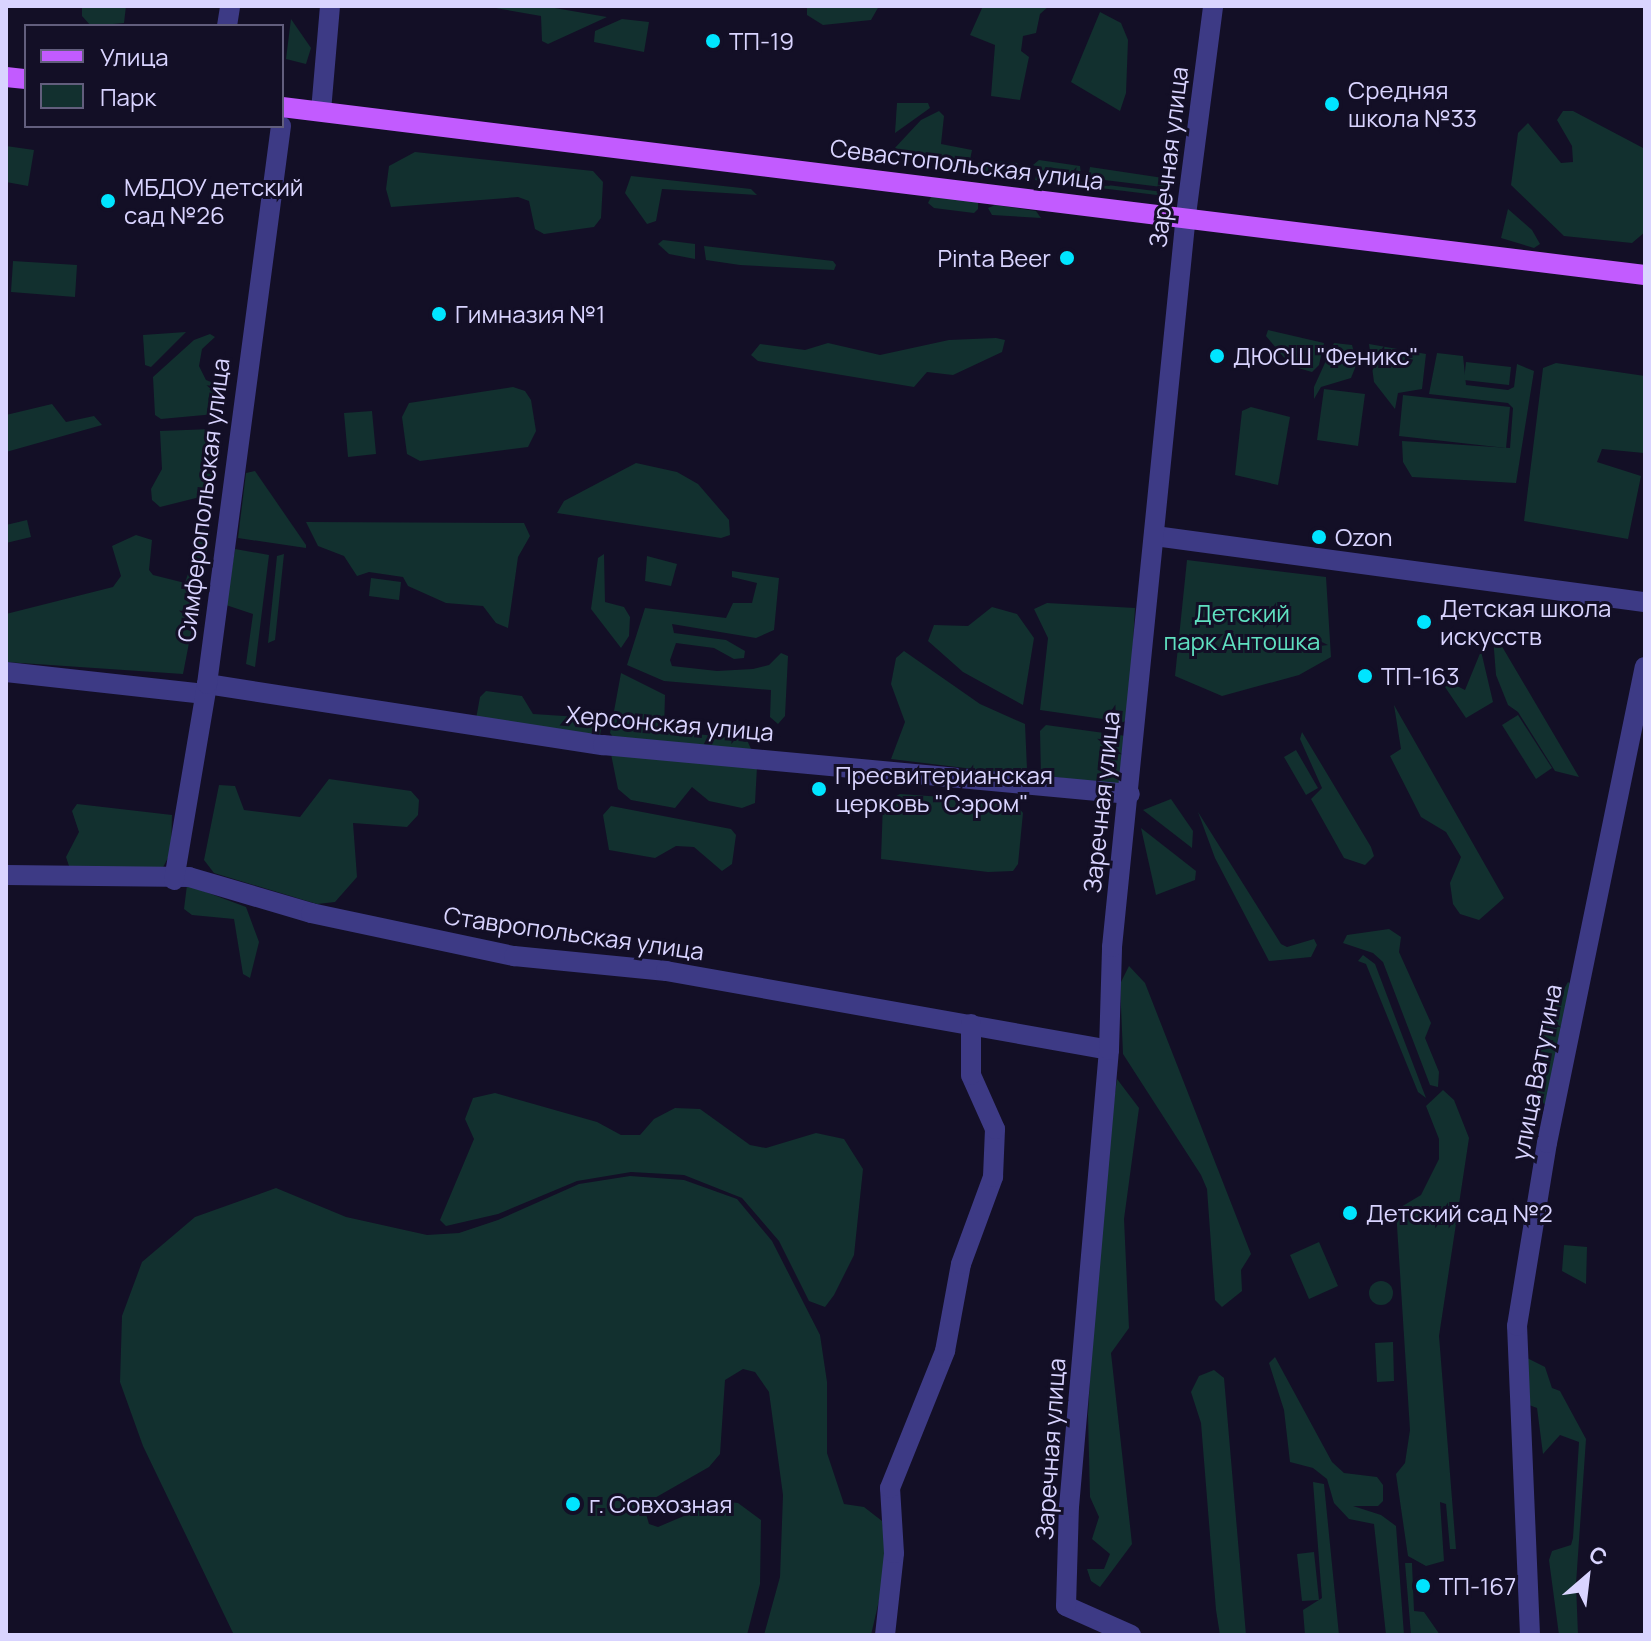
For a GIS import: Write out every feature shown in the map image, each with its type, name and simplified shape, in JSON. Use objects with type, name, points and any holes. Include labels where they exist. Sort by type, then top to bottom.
[{"type":"main road","name":"Севастопольская улица","points":[[284,115],[321,111],[1186,215],[1645,275]]},
{"type":"street","points":[[321,111],[330,6]]},
{"type":"street","name":"Заречная улица","points":[[1131,1635],[1066,1606],[1069,1507],[1109,1050],[1112,947],[1130,794],[1186,215],[1213,6]]},
{"type":"street","name":"Симферопольская улица","points":[[174,880],[206,689],[280,128]]},
{"type":"street","points":[[1155,536],[1645,602]]},
{"type":"street","name":"улица Ватутина","points":[[1530,1635],[1517,1326],[1547,1143],[1645,667]]},
{"type":"street","name":"Херсонская улица","points":[[6,672],[206,689],[603,745],[1130,794]]},
{"type":"street","name":"Ставропольская улица","points":[[6,875],[214,882],[264,902],[514,956],[666,971],[1109,1050]]},
{"type":"street","points":[[885,1635],[894,1553],[887,1508],[890,1488],[945,1351],[961,1264],[993,1177],[995,1129],[971,1075],[971,1024]]},
{"type":"green space","points":[[82,6],[126,6],[124,23],[89,24],[82,16]]},
{"type":"green space","points":[[484,6],[543,6],[607,17],[548,44],[542,41],[541,16]]},
{"type":"green space","points":[[807,6],[879,6],[871,20],[823,25],[807,15]]},
{"type":"green space","points":[[983,6],[1049,6],[1040,14],[1036,33],[1023,36],[1021,51],[1029,57],[1020,100],[991,96],[995,45],[970,35]]},
{"type":"green space","points":[[1100,12],[1121,23],[1128,40],[1126,93],[1120,111],[1071,82]]},
{"type":"green space","points":[[291,19],[311,48],[306,64],[286,59]]},
{"type":"green space","points":[[622,19],[649,22],[644,52],[594,42],[595,31]]},
{"type":"green space","points":[[897,103],[928,103],[930,108],[895,133]]},
{"type":"green space","points":[[939,111],[944,116],[941,144],[972,150],[970,160],[893,150],[921,120]]},
{"type":"green space","points":[[1563,111],[1573,111],[1645,149],[1645,232],[1632,243],[1564,236],[1511,185],[1518,133],[1528,123],[1561,163],[1573,162],[1572,146],[1557,120]]},
{"type":"green space","points":[[6,146],[34,150],[28,186],[6,182]]},
{"type":"green space","points":[[415,152],[593,171],[603,182],[601,218],[594,227],[544,234],[535,229],[529,201],[518,197],[391,207],[386,189],[389,166]]},
{"type":"green space","points":[[984,160],[1017,163],[1023,177],[928,166],[971,168]]},
{"type":"green space","points":[[1039,160],[1080,166],[1081,175],[1038,170],[1033,165]]},
{"type":"green space","points":[[1090,167],[1170,179],[1173,183],[1170,188],[1088,178]]},
{"type":"green space","points":[[631,176],[751,189],[757,195],[662,189],[656,221],[647,224],[625,193]]},
{"type":"green space","points":[[1036,176],[1163,192],[1165,196],[1035,180]]},
{"type":"green space","points":[[932,195],[978,201],[978,209],[974,213],[934,208],[928,203]]},
{"type":"green space","points":[[995,205],[1036,211],[1041,218],[992,215],[988,208]]},
{"type":"green space","points":[[1508,209],[1532,230],[1540,244],[1534,248],[1501,238]]},
{"type":"green space","points":[[663,240],[695,244],[695,259],[669,254],[658,244]]},
{"type":"green space","points":[[704,246],[833,261],[836,265],[834,270],[740,265],[706,260]]},
{"type":"green space","points":[[13,261],[77,265],[75,297],[11,292]]},
{"type":"green space","points":[[1268,330],[1324,343],[1319,365],[1312,372],[1291,366],[1266,336]]},
{"type":"green space","points":[[186,332],[151,367],[145,365],[143,335]]},
{"type":"green space","points":[[210,334],[215,337],[202,349],[199,366],[206,380],[216,384],[215,414],[161,419],[155,415],[153,377],[194,340]]},
{"type":"green space","points":[[949,340],[1005,340],[1002,352],[953,375],[927,372],[914,387],[758,361],[751,355],[760,344],[805,350],[828,343],[880,355]]},
{"type":"green space","points":[[1334,343],[1352,345],[1357,363],[1351,378],[1321,387],[1314,399],[1314,387]]},
{"type":"green space","points":[[1369,344],[1426,354],[1422,389],[1398,393],[1395,409],[1374,382]]},
{"type":"green space","points":[[1437,353],[1463,356],[1466,385],[1508,390],[1514,387],[1517,364],[1534,371],[1516,483],[1412,477],[1403,462],[1402,441],[1510,448],[1513,408],[1508,403],[1429,394]]},
{"type":"green space","points":[[1466,362],[1511,367],[1509,385],[1464,380]]},
{"type":"green space","points":[[1556,363],[1645,376],[1644,453],[1602,449],[1597,462],[1641,476],[1628,539],[1524,521],[1543,368]]},
{"type":"green space","points":[[513,387],[525,391],[531,400],[536,431],[528,447],[420,461],[407,454],[402,417],[409,403]]},
{"type":"green space","points":[[1324,389],[1365,394],[1358,446],[1317,440]]},
{"type":"green space","points":[[1403,395],[1510,407],[1506,448],[1399,436]]},
{"type":"green space","points":[[52,404],[66,422],[94,416],[102,425],[6,452],[6,415]]},
{"type":"green space","points":[[1251,407],[1290,417],[1278,485],[1235,475],[1242,411]]},
{"type":"green space","points":[[372,411],[376,454],[348,457],[344,413]]},
{"type":"green space","points":[[212,429],[220,436],[213,488],[204,496],[160,507],[152,500],[151,489],[162,469],[160,431]]},
{"type":"green space","points":[[636,463],[677,472],[698,484],[729,520],[730,535],[721,538],[557,513],[564,501]]},
{"type":"green space","points":[[255,471],[306,548],[238,538],[246,473]]},
{"type":"green space","points":[[27,520],[31,537],[6,543],[6,525]]},
{"type":"green space","points":[[306,522],[524,523],[530,536],[518,557],[508,628],[496,623],[483,606],[446,603],[408,586],[403,577],[369,572],[357,576],[344,556],[318,546]]},
{"type":"green space","points":[[203,527],[210,534],[183,674],[6,662],[6,614],[113,587],[121,576],[112,546],[136,535],[152,540],[149,570],[153,575],[185,583]]},
{"type":"green space","points":[[235,549],[269,555],[255,667],[246,664],[253,614],[226,605]]},
{"type":"green space","points":[[284,554],[275,640],[268,643],[277,556]]},
{"type":"green space","points":[[604,554],[605,602],[624,607],[630,617],[629,636],[621,648],[591,609],[598,558]]},
{"type":"green space","points":[[647,556],[677,564],[671,586],[645,581]]},
{"type":"green space","name":"Детский парк Антошка","points":[[1187,560],[1326,577],[1331,657],[1299,675],[1222,696],[1175,676]]},
{"type":"green space","points":[[732,571],[779,578],[774,630],[756,638],[672,624],[674,633],[726,640],[745,651],[744,658],[734,659],[714,648],[676,643],[670,660],[672,666],[717,671],[753,669],[769,665],[781,653],[788,656],[785,716],[778,724],[770,717],[771,690],[664,681],[627,665],[645,608],[726,618],[733,603],[752,603],[757,583],[732,577]]},
{"type":"green space","points":[[371,578],[401,582],[399,600],[369,596]]},
{"type":"green space","points":[[1047,603],[1135,608],[1129,715],[1124,722],[1040,710],[1048,638],[1034,609]]},
{"type":"green space","points":[[992,607],[1017,614],[1034,638],[1023,705],[963,672],[928,641],[934,625],[968,626]]},
{"type":"green space","points":[[1493,637],[1497,638],[1579,777],[1555,771],[1518,712],[1508,705],[1496,675]]},
{"type":"green space","points":[[904,651],[980,704],[1025,724],[1027,769],[1022,775],[891,759],[905,722],[891,684],[896,658]]},
{"type":"green space","points":[[1481,651],[1493,702],[1466,718],[1445,687],[1451,683],[1465,690]]},
{"type":"green space","points":[[621,673],[665,695],[664,730],[747,740],[751,749],[747,753],[614,738],[610,733]]},
{"type":"green space","points":[[486,691],[522,696],[533,714],[595,718],[602,724],[600,735],[476,719],[480,697]]},
{"type":"green space","points":[[1394,705],[1504,898],[1479,920],[1460,914],[1453,904],[1450,883],[1461,857],[1446,832],[1421,817],[1390,756],[1401,749]]},
{"type":"green space","points":[[1518,715],[1552,768],[1536,779],[1502,725]]},
{"type":"green space","points":[[1046,725],[1126,736],[1121,781],[1114,785],[1041,775],[1040,731]]},
{"type":"green space","points":[[1302,732],[1371,847],[1374,856],[1365,865],[1344,858],[1311,799],[1322,788],[1300,739]]},
{"type":"green space","points":[[1296,750],[1318,788],[1306,795],[1284,757]]},
{"type":"green space","points":[[611,754],[757,767],[755,803],[742,808],[709,801],[692,787],[675,808],[631,800],[618,789]]},
{"type":"green space","points":[[329,779],[411,791],[419,800],[418,815],[407,827],[353,823],[357,877],[335,902],[317,904],[214,873],[204,860],[219,785],[235,786],[244,810],[300,817]]},
{"type":"green space","points":[[900,794],[1014,802],[1023,813],[1018,864],[1013,871],[988,872],[881,859],[883,803]]},
{"type":"green space","points":[[1171,799],[1193,831],[1192,848],[1143,810]]},
{"type":"green space","points":[[77,804],[172,815],[171,852],[160,873],[70,869],[66,857],[79,832],[72,811]]},
{"type":"green space","points":[[611,806],[731,829],[736,835],[732,864],[722,871],[694,847],[676,846],[655,858],[609,850],[603,815]]},
{"type":"green space","points":[[1198,812],[1281,944],[1287,947],[1314,939],[1317,945],[1311,957],[1269,961],[1215,858]]},
{"type":"green space","points":[[1141,828],[1196,871],[1195,880],[1156,895]]},
{"type":"green space","points":[[187,885],[246,907],[259,942],[250,978],[243,974],[234,919],[192,915],[184,909]]},
{"type":"green space","points":[[1389,929],[1401,937],[1399,952],[1431,1023],[1425,1038],[1439,1072],[1438,1087],[1430,1085],[1383,962],[1373,953],[1343,943],[1347,935]]},
{"type":"green space","points":[[1363,955],[1375,964],[1426,1098],[1418,1092],[1366,964],[1358,961]]},
{"type":"green space","points":[[1129,966],[1145,983],[1251,1254],[1241,1270],[1242,1291],[1222,1307],[1215,1300],[1207,1189],[1123,1054],[1120,984]]},
{"type":"green space","points":[[1568,982],[1574,986],[1548,1103],[1544,1104],[1536,1090],[1543,1025]]},
{"type":"green space","points":[[1117,1079],[1139,1108],[1124,1219],[1129,1328],[1111,1353],[1132,1544],[1100,1587],[1091,1581],[1087,1569],[1104,1569],[1110,1554],[1092,1539],[1099,1517],[1090,1497],[1088,1415],[1100,1201]]},
{"type":"green space","points":[[1443,1090],[1454,1100],[1469,1138],[1439,1336],[1456,1549],[1450,1549],[1446,1504],[1440,1502],[1444,1561],[1426,1566],[1408,1556],[1396,1474],[1405,1463],[1410,1430],[1396,1210],[1421,1195],[1439,1159],[1439,1139],[1426,1106]]},
{"type":"green space","points":[[495,1093],[597,1122],[621,1135],[640,1135],[654,1119],[675,1108],[700,1109],[750,1145],[766,1148],[816,1133],[844,1139],[863,1169],[854,1255],[834,1295],[825,1307],[809,1301],[779,1241],[742,1198],[684,1175],[631,1172],[577,1181],[498,1214],[446,1226],[440,1220],[474,1139],[465,1119],[473,1098]]},
{"type":"green space","points":[[630,1176],[684,1180],[737,1199],[772,1241],[820,1335],[827,1382],[827,1453],[844,1504],[864,1507],[882,1521],[888,1562],[871,1635],[764,1635],[780,1577],[783,1495],[769,1392],[755,1372],[743,1369],[725,1380],[720,1454],[709,1467],[653,1499],[646,1514],[649,1524],[658,1527],[719,1501],[738,1503],[761,1520],[760,1584],[747,1635],[234,1635],[143,1446],[120,1382],[122,1316],[142,1262],[195,1217],[276,1188],[346,1217],[427,1235],[459,1233],[498,1220],[579,1184]]},
{"type":"green space","points":[[1319,1242],[1338,1286],[1309,1299],[1290,1255]]},
{"type":"green space","points":[[1564,1245],[1587,1247],[1586,1284],[1562,1271]]},
{"type":"green space","points":[[1376,1281],[1386,1281],[1393,1288],[1393,1298],[1386,1305],[1376,1305],[1369,1298],[1369,1288]]},
{"type":"green space","points":[[1393,1342],[1394,1381],[1377,1382],[1375,1343]]},
{"type":"green space","points":[[1275,1357],[1332,1462],[1344,1473],[1377,1477],[1383,1485],[1383,1501],[1378,1506],[1353,1506],[1381,1515],[1396,1526],[1404,1635],[1386,1635],[1374,1524],[1349,1519],[1334,1503],[1327,1479],[1313,1468],[1290,1462],[1284,1410],[1269,1363]]},
{"type":"green space","points":[[1527,1358],[1545,1367],[1552,1388],[1560,1391],[1586,1439],[1576,1584],[1578,1635],[1559,1635],[1549,1560],[1552,1551],[1571,1545],[1573,1538],[1579,1442],[1560,1435],[1543,1454],[1537,1408],[1524,1403]]},
{"type":"green space","points":[[1214,1370],[1224,1378],[1246,1635],[1220,1635],[1216,1610],[1201,1423],[1191,1392],[1199,1376]]},
{"type":"green space","points":[[1313,1482],[1324,1484],[1339,1635],[1305,1635],[1303,1610],[1322,1598]]},
{"type":"green space","points":[[1314,1552],[1319,1600],[1302,1601],[1297,1554]]},
{"type":"green space","points":[[1405,1563],[1412,1563],[1414,1611],[1424,1612],[1440,1635],[1411,1635]]},
{"type":"place","name":"ТП-19","points":[[713,41]]},
{"type":"place","name":"Средняя школа №33","points":[[1332,104]]},
{"type":"place","name":"МБДОУ детский сад №26","points":[[108,201]]},
{"type":"place","name":"Pinta Beer","points":[[1067,258]]},
{"type":"place","name":"Гимназия №1","points":[[439,314]]},
{"type":"place","name":"ДЮСШ \"Феникс\"","points":[[1217,356]]},
{"type":"place","name":"Ozon","points":[[1319,537]]},
{"type":"place","name":"Детская школа искусств","points":[[1424,622]]},
{"type":"place","name":"ТП-163","points":[[1365,676]]},
{"type":"place","name":"Пресвитерианская церковь \"Сэром\"","points":[[819,789]]},
{"type":"place","name":"Детский сад №2","points":[[1350,1213]]},
{"type":"place","name":"г. Совхозная","points":[[573,1504]]},
{"type":"place","name":"ТП-167","points":[[1423,1586]]}]
